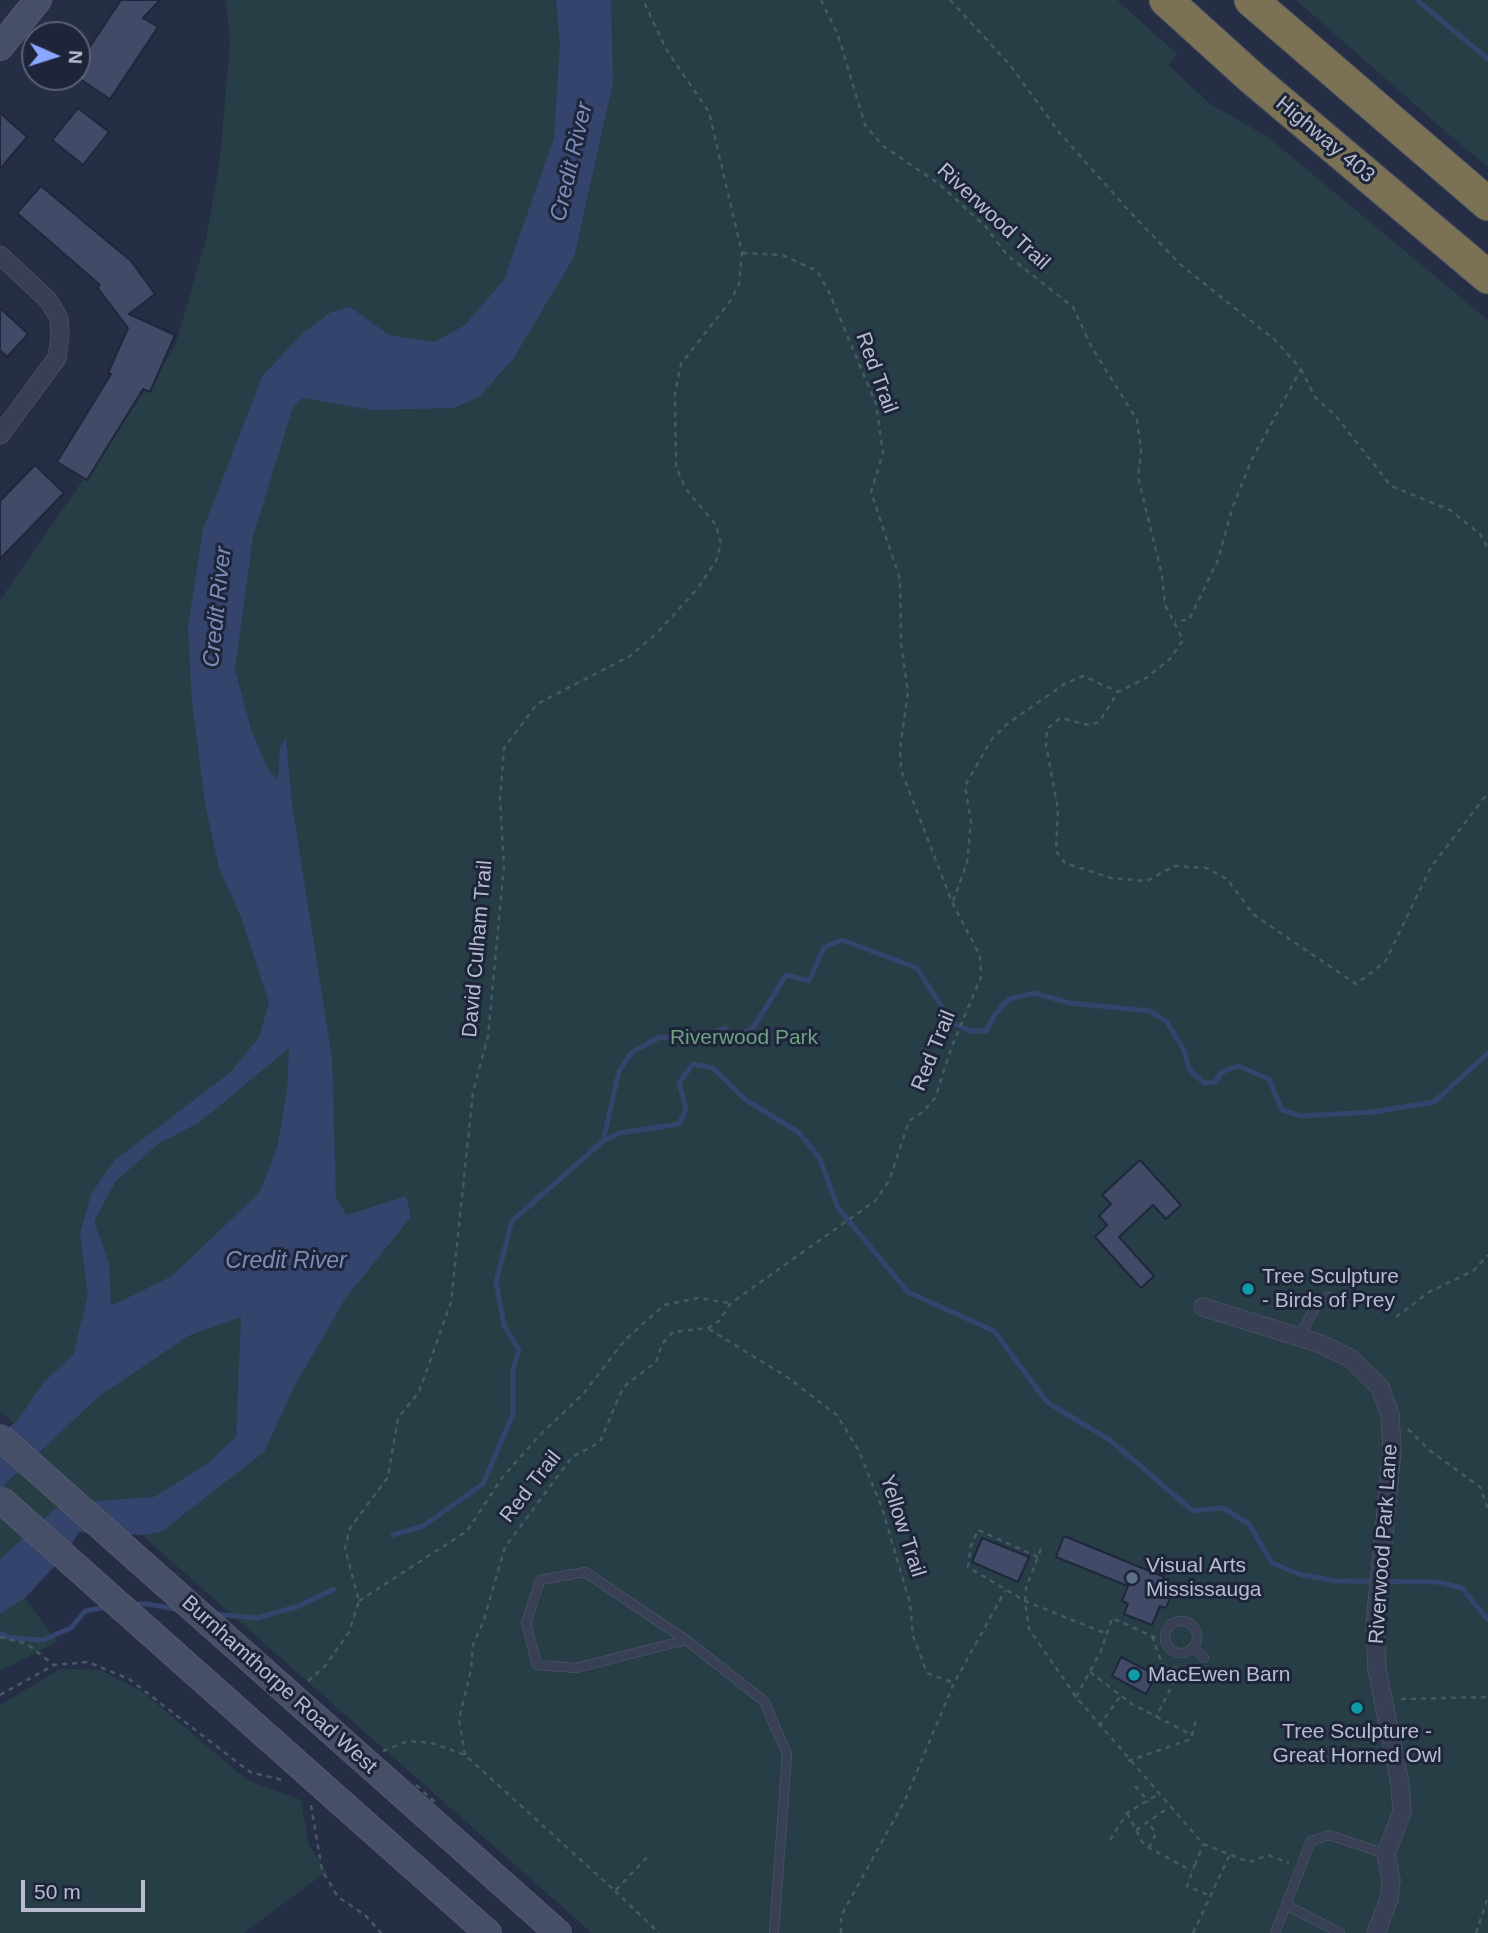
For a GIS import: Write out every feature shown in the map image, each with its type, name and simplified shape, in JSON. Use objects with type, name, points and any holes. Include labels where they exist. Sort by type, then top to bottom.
[{"type":"highway","name":"Highway 403","points":[[1166,0],[1252,78],[1488,276]]},
{"type":"highway","points":[[1251,0],[1488,204]]},
{"type":"main road","points":[[0,47],[38,0]]},
{"type":"main road","name":"Burnhamthorpe Road West","points":[[0,1437],[558,1933]]},
{"type":"main road","points":[[0,1499],[488,1933]]},
{"type":"street","points":[[0,256],[48,300],[59,318],[61,336],[57,358],[0,435]]},
{"type":"street","name":"Riverwood Park Lane","points":[[1203,1307],[1321,1344],[1350,1359],[1371,1376],[1386,1401],[1390,1415],[1392,1449],[1380,1551],[1375,1625],[1382,1700],[1400,1784],[1402,1812],[1386,1854],[1391,1880],[1389,1899],[1376,1933]]},
{"type":"lane","points":[[1298,1337],[1317,1304],[1327,1297],[1343,1300]]},
{"type":"lane","points":[[687,1640],[576,1668],[537,1665],[526,1623],[540,1580],[585,1572],[687,1640],[764,1701],[787,1754],[774,1933]]},
{"type":"lane","points":[[1182,1621],[1192,1625],[1198,1633],[1194,1648],[1181,1654],[1171,1650],[1166,1642],[1169,1627],[1182,1621]]},
{"type":"lane","points":[[1194,1648],[1205,1658]]},
{"type":"lane","points":[[1275,1933],[1311,1841],[1329,1835],[1386,1854]]},
{"type":"lane","points":[[1286,1905],[1340,1933]]},
{"type":"path","name":"David Culham Trail","points":[[359,1601],[345,1548],[350,1528],[388,1477],[398,1418],[419,1392],[451,1302],[473,1092],[488,1036],[504,866],[500,799],[504,748],[537,704],[630,656],[658,632],[698,588],[716,561],[721,544],[716,525],[685,488],[676,466],[675,393],[681,364],[731,300],[739,284],[742,253],[709,112],[666,50],[643,0]]},
{"type":"path","name":"Riverwood Trail","points":[[821,0],[838,35],[865,125],[883,146],[938,183],[986,227],[1007,255],[1073,307],[1091,346],[1137,420],[1141,451],[1138,477],[1162,575],[1165,605],[1183,640],[1170,659],[1146,678],[1118,692],[1099,722],[1089,724],[1060,718],[1047,729],[1046,745],[1058,809],[1056,852],[1065,863],[1111,877],[1147,881],[1174,866],[1206,868],[1227,879],[1254,915],[1356,984],[1385,962],[1431,867],[1488,793]]},
{"type":"path","points":[[950,0],[1010,65],[1058,131],[1130,212],[1181,265],[1275,340],[1301,369],[1315,397],[1335,415],[1391,486],[1450,510],[1480,534],[1488,548]]},
{"type":"path","name":"Red Trail","points":[[465,1755],[459,1719],[471,1670],[473,1645],[484,1620],[505,1547],[572,1457],[600,1442],[620,1394],[627,1384],[656,1362],[673,1332],[708,1328],[719,1321],[731,1303],[875,1201],[889,1181],[909,1121],[923,1112],[935,1098],[952,1046],[981,977],[980,956],[953,902],[901,770],[900,750],[908,692],[901,644],[900,579],[871,492],[883,453],[876,404],[828,290],[817,271],[782,255],[742,253]]},
{"type":"path","points":[[1175,621],[1189,620],[1218,560],[1232,509],[1251,461],[1301,369]]},
{"type":"path","points":[[953,902],[967,863],[971,822],[965,786],[991,740],[1007,724],[1066,683],[1083,676],[1118,692]]},
{"type":"path","points":[[1396,1317],[1429,1293],[1474,1271],[1488,1255]]},
{"type":"path","points":[[303,1685],[326,1665],[349,1632],[359,1601],[467,1531],[502,1478],[538,1437],[583,1394],[625,1340],[664,1305],[698,1298],[731,1303]]},
{"type":"path","name":"Yellow Trail","points":[[708,1328],[787,1377],[837,1415],[859,1451],[882,1508],[910,1603],[913,1636],[927,1673],[954,1683]]},
{"type":"path","points":[[1386,1401],[1429,1450],[1480,1487],[1488,1509]]},
{"type":"path","points":[[1038,1557],[978,1531],[971,1546],[968,1567],[1025,1601],[1107,1634]]},
{"type":"path","points":[[1041,1549],[1025,1601],[1029,1629],[1076,1698],[1128,1761],[1203,1844],[1249,1862],[1268,1855],[1300,1867]]},
{"type":"path","points":[[841,1933],[841,1916],[905,1800],[954,1683],[1005,1591]]},
{"type":"path","points":[[1076,1698],[1112,1618],[1166,1642]]},
{"type":"path","points":[[1152,1636],[1161,1664],[1180,1670],[1156,1717]]},
{"type":"path","points":[[0,1637],[27,1644],[54,1664]]},
{"type":"path","points":[[0,1695],[54,1664],[88,1662],[129,1679],[250,1772],[288,1782]]},
{"type":"path","points":[[1090,1672],[1132,1704],[1192,1735]]},
{"type":"path","points":[[1099,1726],[1122,1694]]},
{"type":"path","points":[[1382,1700],[1473,1695],[1488,1697]]},
{"type":"path","points":[[1128,1761],[1191,1739],[1196,1720]]},
{"type":"path","points":[[378,1752],[408,1741],[432,1743],[465,1755],[659,1933]]},
{"type":"path","points":[[1135,1786],[1149,1802]]},
{"type":"path","points":[[1110,1840],[1127,1813],[1158,1795]]},
{"type":"path","points":[[310,1800],[322,1870],[338,1897],[365,1915],[381,1933]]},
{"type":"path","points":[[1136,1830],[1170,1808]]},
{"type":"path","points":[[1127,1813],[1149,1847],[1192,1871]]},
{"type":"path","points":[[1148,1822],[1156,1833],[1149,1847]]},
{"type":"path","points":[[1203,1844],[1187,1886],[1211,1896]]},
{"type":"path","points":[[1193,1933],[1230,1854]]},
{"type":"path","points":[[615,1891],[649,1855]]},
{"type":"path","points":[[1476,1933],[1488,1897]]},
{"type":"green space","name":"Riverwood Park","points":[[226,0],[1117,0],[1177,54],[1168,65],[1210,104],[1268,137],[1488,320],[1488,1933],[592,1933],[102,1500],[0,1559],[0,1489],[43,1449],[0,1411],[0,600],[175,347],[207,235],[220,159],[230,42]]},
{"type":"green space","points":[[1296,0],[1488,0],[1488,167],[1454,139]]},
{"type":"green space","points":[[25,1598],[57,1642],[0,1671],[0,1614]]},
{"type":"green space","points":[[60,1669],[101,1670],[144,1693],[247,1780],[301,1800],[309,1845],[326,1872],[244,1933],[0,1933],[0,1705]]},
{"type":"water","name":"Credit River","points":[[556,0],[611,0],[613,82],[574,257],[513,359],[480,396],[454,408],[372,410],[303,398],[293,407],[253,536],[235,670],[251,729],[266,766],[278,780],[280,747],[286,738],[292,804],[332,1058],[336,1199],[347,1215],[406,1196],[411,1217],[345,1299],[295,1385],[264,1452],[161,1532],[142,1535],[79,1532],[66,1554],[25,1598],[0,1614],[0,1559],[55,1509],[95,1501],[154,1497],[208,1463],[236,1437],[241,1317],[188,1336],[98,1397],[0,1489],[0,1434],[17,1421],[45,1381],[73,1355],[88,1295],[80,1233],[91,1194],[115,1160],[231,1072],[259,1037],[269,1003],[241,917],[219,868],[205,803],[192,701],[188,627],[203,529],[263,375],[304,332],[331,312],[350,307],[389,335],[434,342],[465,325],[504,280],[554,138],[560,44]],"holes":[[[289,1048],[287,1091],[277,1148],[260,1192],[172,1276],[111,1306],[109,1263],[94,1221],[116,1181],[158,1144],[200,1122]]]},
{"type":"building","points":[[121,0],[160,0],[143,18],[158,27],[110,99],[91,86],[91,45]]},
{"type":"building","points":[[78,108],[109,132],[83,165],[52,140]]},
{"type":"building","points":[[0,113],[27,137],[0,169]]},
{"type":"building","points":[[41,186],[131,261],[155,294],[129,314],[175,335],[150,392],[143,389],[87,480],[57,462],[111,374],[108,373],[128,328],[97,287],[100,285],[17,213]]},
{"type":"building","points":[[0,308],[28,334],[7,357],[0,350]]},
{"type":"building","points":[[35,465],[64,493],[0,559],[0,501]]},
{"type":"building","points":[[1140,1160],[1181,1205],[1166,1219],[1153,1205],[1119,1237],[1154,1276],[1141,1288],[1095,1237],[1107,1225],[1099,1216],[1111,1204],[1102,1195]]},
{"type":"building","points":[[1064,1536],[1164,1577],[1161,1586],[1173,1590],[1166,1608],[1160,1606],[1152,1625],[1124,1614],[1128,1604],[1122,1601],[1128,1586],[1056,1557]]},
{"type":"building","points":[[982,1538],[1029,1557],[1018,1582],[972,1562]]},
{"type":"building","name":"MacEwen Barn","points":[[1121,1657],[1156,1675],[1146,1694],[1112,1676]]},
{"type":"waterway","points":[[1417,0],[1488,59]]},
{"type":"waterway","points":[[393,1535],[423,1526],[483,1484],[513,1414],[513,1369],[519,1350],[504,1325],[496,1282],[512,1221],[603,1141],[619,1071],[632,1052],[660,1037],[694,1040],[726,1028],[727,1039],[731,1039],[753,1028],[786,975],[809,981],[824,947],[842,940],[917,968],[951,1022],[970,1031],[986,1031],[995,1014],[1009,999],[1034,993],[1070,1003],[1150,1011],[1167,1022],[1184,1050],[1189,1069],[1204,1083],[1215,1082],[1222,1072],[1238,1066],[1269,1079],[1282,1110],[1301,1116],[1373,1112],[1434,1102],[1488,1053]]},
{"type":"waterway","points":[[603,1141],[619,1133],[679,1124],[686,1109],[679,1083],[693,1064],[713,1068],[746,1100],[798,1132],[819,1157],[838,1208],[908,1292],[994,1331],[1047,1402],[1110,1440],[1193,1511],[1223,1508],[1249,1524],[1272,1563],[1299,1574],[1335,1581],[1438,1582],[1462,1588],[1488,1620]]},
{"type":"waterway","points":[[214,1614],[257,1618],[299,1606],[334,1589]]},
{"type":"waterway","points":[[134,1604],[180,1610]]},
{"type":"waterway","points":[[0,1633],[10,1638],[43,1640],[71,1628],[85,1611],[107,1607]]},
{"type":"place","name":"Tree Sculpture - Birds of Prey","points":[[1248,1289]]},
{"type":"place","name":"Visual Arts Mississauga","points":[[1132,1578]]},
{"type":"place","name":"MacEwen Barn","points":[[1134,1675]]},
{"type":"place","name":"Tree Sculpture - Great Horned Owl","points":[[1357,1708]]}]
